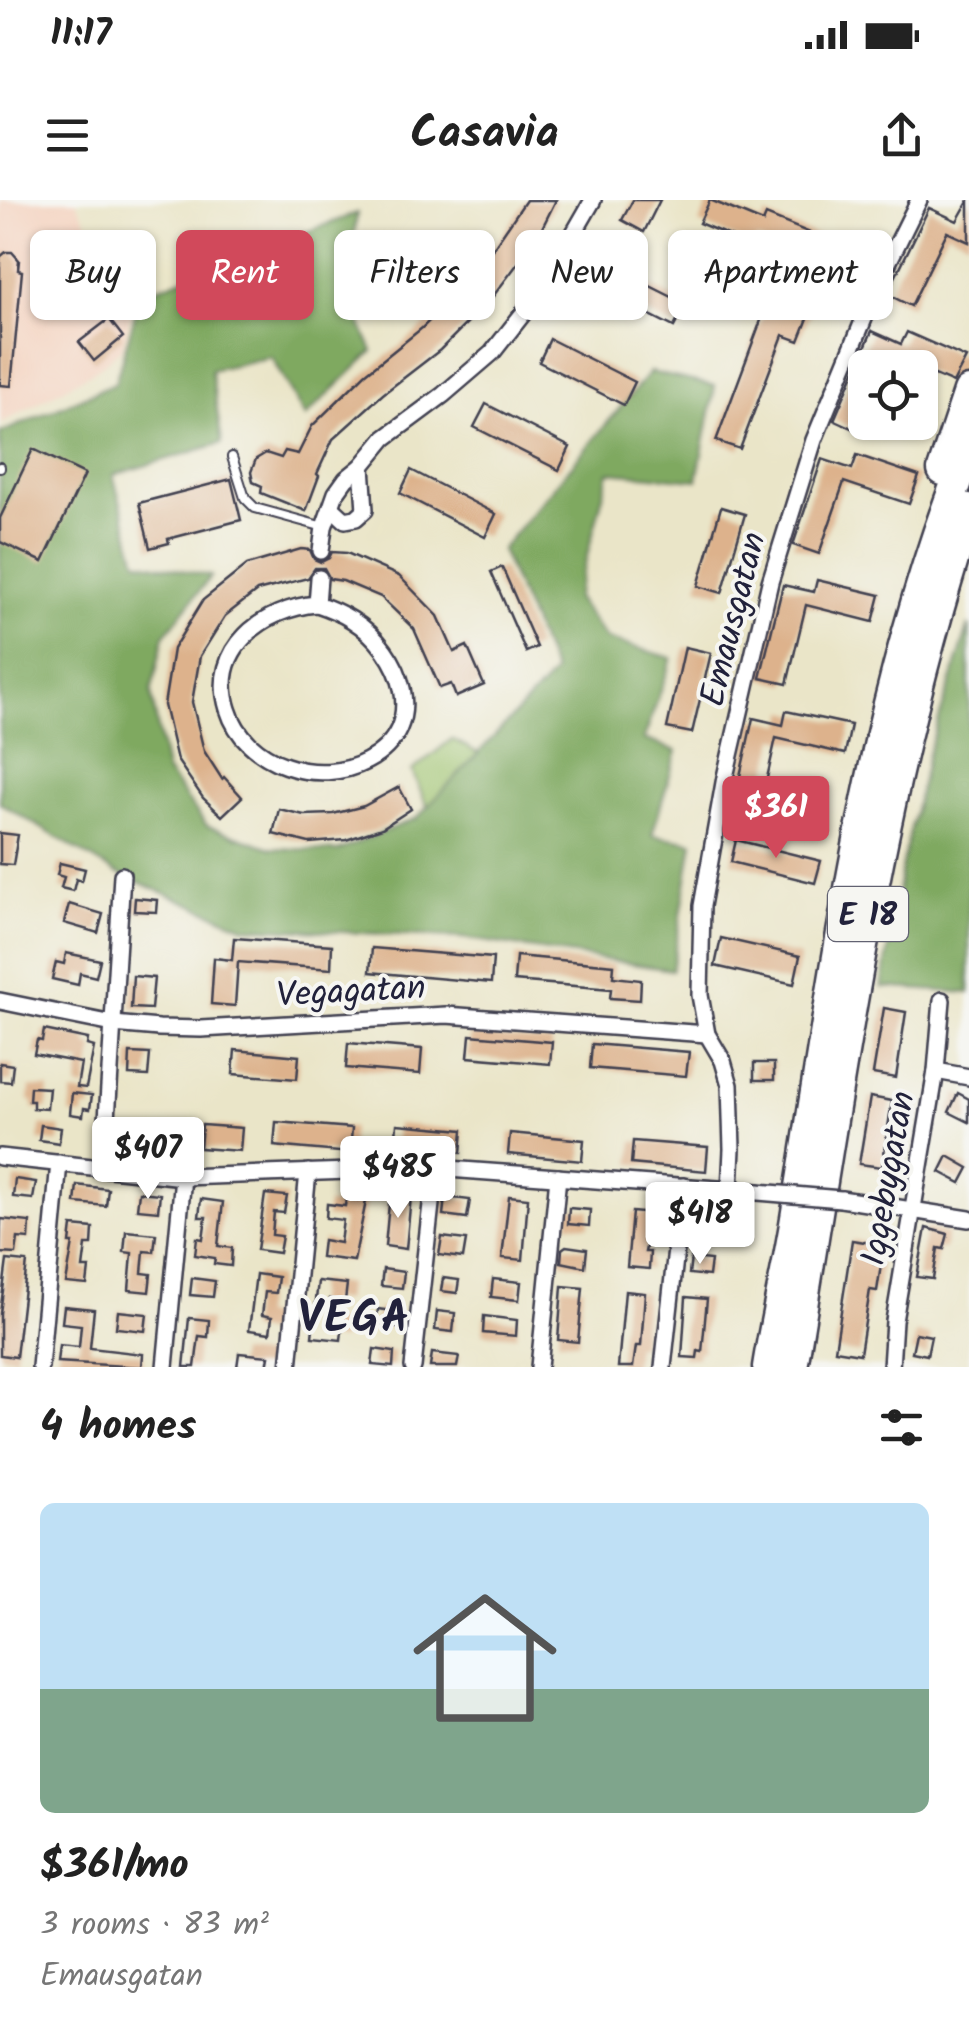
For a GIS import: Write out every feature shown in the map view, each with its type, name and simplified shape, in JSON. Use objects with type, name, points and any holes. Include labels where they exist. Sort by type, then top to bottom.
[{"type":"highway","points":[[921,586],[914,571],[969,392]]},
{"type":"highway","name":"E 18","points":[[768,1367],[863,822],[921,586],[969,450]]},
{"type":"highway","name":"E 18","points":[[792,1367],[892,790],[926,650],[969,509]]},
{"type":"highway","points":[[926,650],[941,639],[969,557]]},
{"type":"street","points":[[322,551],[324,527],[336,493],[385,438],[443,396],[492,353],[540,292],[593,200]]},
{"type":"street","name":"Emausgatan","points":[[730,1190],[730,1086],[723,1061],[708,1034],[700,995],[702,906],[725,777],[791,508],[834,385],[919,200]]},
{"type":"street","points":[[332,508],[345,520],[356,518],[365,510],[362,466]]},
{"type":"street","points":[[317,604],[319,578]]},
{"type":"street","points":[[317,604],[354,621],[378,643],[390,658],[405,704],[400,730],[391,743],[364,763],[340,772],[303,771],[258,752],[238,731],[225,692],[230,659],[247,630],[285,610],[317,604]]},
{"type":"street","points":[[104,1168],[122,874]]},
{"type":"street","name":"Vegagatan","points":[[0,1000],[113,1024],[201,1029],[446,1015],[708,1034]]},
{"type":"street","name":"Iggebygatan","points":[[891,1367],[911,1208],[936,1071],[942,1000]]},
{"type":"street","points":[[936,1071],[969,1077]]},
{"type":"street","points":[[0,1157],[183,1177],[435,1168],[841,1199],[969,1219]]},
{"type":"street","points":[[40,1367],[59,1163]]},
{"type":"street","points":[[413,1367],[435,1168]]},
{"type":"street","points":[[289,1367],[308,1172]]},
{"type":"street","points":[[165,1367],[183,1177]]},
{"type":"street","points":[[538,1367],[558,1177]]},
{"type":"street","points":[[663,1367],[683,1186]]},
{"type":"lane","points":[[232,458],[245,498],[255,508],[324,527]]},
{"type":"shaded area","points":[[0,200],[76,200],[90,230],[30,230],[30,320],[129,320],[122,348],[96,370],[0,424]]},
{"type":"green space","points":[[357,213],[355,230],[334,230],[334,320],[359,320],[373,351],[305,417],[271,357],[211,370],[222,443],[113,475],[137,561],[211,576],[164,636],[151,693],[166,771],[207,826],[271,848],[338,851],[417,818],[554,673],[501,550],[650,372],[715,386],[697,480],[609,472],[576,598],[606,639],[672,658],[644,739],[677,751],[652,835],[693,842],[672,970],[463,938],[245,927],[116,873],[0,803],[0,433],[115,383],[133,320],[156,320],[156,288],[176,281],[176,320],[314,320],[312,230]]},
{"type":"green space","points":[[969,625],[969,993],[882,987],[903,861],[929,750]]},
{"type":"green space","points":[[452,739],[495,762],[430,814],[412,771]]},
{"type":"building","points":[[526,200],[556,200],[541,230],[515,230],[515,267],[495,294],[495,245]]},
{"type":"building","points":[[633,200],[660,200],[645,230],[622,220]]},
{"type":"building","points":[[710,200],[763,222],[766,215],[803,230],[716,230],[699,223]]},
{"type":"building","points":[[969,200],[969,242],[947,232],[911,306],[893,297],[893,282],[929,208],[957,221]]},
{"type":"building","points":[[12,252],[19,260],[18,270],[22,271],[11,386],[0,385],[0,257]]},
{"type":"building","points":[[648,285],[668,295],[668,320],[678,320],[674,327],[648,314]]},
{"type":"building","points":[[108,320],[123,337],[94,361],[79,342]]},
{"type":"building","points":[[430,320],[470,320],[333,439],[306,511],[261,493],[262,486],[253,482],[251,472],[256,459],[266,453],[281,458],[285,451],[298,454],[312,426],[365,374]]},
{"type":"building","points":[[761,320],[807,320],[799,341],[783,335],[740,449],[716,441]]},
{"type":"building","points":[[872,331],[901,344],[907,332],[966,358],[953,383],[938,376],[938,350],[864,350]]},
{"type":"building","points":[[550,339],[635,382],[624,405],[539,362]]},
{"type":"building","points":[[848,387],[848,426],[834,420]]},
{"type":"building","points":[[486,404],[570,447],[559,470],[474,427]]},
{"type":"building","points":[[33,449],[85,474],[43,562],[0,542],[0,518]]},
{"type":"building","points":[[857,455],[919,476],[909,504],[844,482],[819,554],[793,545],[822,459],[852,469]]},
{"type":"building","points":[[411,470],[496,514],[485,537],[400,493]]},
{"type":"building","points":[[231,479],[241,520],[168,539],[169,543],[150,548],[139,503]]},
{"type":"building","points":[[721,507],[745,514],[722,593],[698,586]]},
{"type":"building","points":[[301,549],[310,550],[314,559],[321,562],[332,552],[347,553],[399,576],[438,616],[454,652],[467,646],[484,685],[456,697],[451,684],[440,688],[414,629],[381,597],[330,579],[324,568],[315,568],[308,578],[257,591],[225,616],[200,656],[192,702],[204,751],[222,779],[242,797],[222,816],[203,798],[177,760],[164,705],[173,649],[203,600],[247,565]]},
{"type":"building","points":[[502,567],[537,647],[526,652],[491,572]]},
{"type":"building","points":[[817,580],[880,595],[873,622],[806,605],[787,684],[760,678],[783,585],[814,592]]},
{"type":"building","points":[[685,647],[711,653],[692,733],[667,728]]},
{"type":"building","points":[[786,711],[851,725],[845,754],[776,738],[758,818],[732,812],[753,718],[783,725]]},
{"type":"building","points":[[399,787],[411,809],[382,828],[346,840],[309,843],[273,834],[279,809],[304,815],[333,814],[364,806]]},
{"type":"building","points":[[0,833],[18,835],[13,865],[0,864]]},
{"type":"building","points":[[736,840],[821,861],[815,883],[731,862]]},
{"type":"building","points":[[60,863],[85,869],[82,881],[76,879],[73,891],[61,888],[64,877],[57,875]]},
{"type":"building","points":[[135,898],[157,900],[156,912],[134,911]]},
{"type":"building","points":[[69,904],[103,914],[98,933],[64,923]]},
{"type":"building","points":[[234,938],[332,945],[331,969],[238,962],[235,1006],[211,1004],[214,958],[232,960]]},
{"type":"building","points":[[721,938],[800,956],[794,984],[715,966]]},
{"type":"building","points":[[372,948],[493,958],[491,983],[370,972]]},
{"type":"building","points":[[66,953],[100,960],[96,977],[80,973],[78,985],[52,979],[56,962],[64,964]]},
{"type":"building","points":[[516,956],[614,965],[613,977],[641,980],[640,1000],[610,998],[611,989],[514,981]]},
{"type":"building","points":[[133,976],[154,978],[151,1009],[131,1008]]},
{"type":"building","points":[[884,1008],[906,1012],[896,1078],[873,1074]]},
{"type":"building","points":[[44,1030],[88,1039],[87,1045],[94,1047],[86,1088],[77,1087],[81,1063],[34,1054]]},
{"type":"building","points":[[470,1035],[552,1042],[550,1064],[468,1057]]},
{"type":"building","points":[[348,1043],[422,1049],[420,1074],[346,1068]]},
{"type":"building","points":[[592,1044],[689,1052],[686,1076],[590,1068]]},
{"type":"building","points":[[235,1050],[299,1056],[297,1079],[233,1074]]},
{"type":"building","points":[[130,1053],[150,1054],[148,1076],[129,1075]]},
{"type":"building","points":[[0,1063],[13,1065],[11,1082],[0,1081]]},
{"type":"building","points":[[754,1063],[774,1063],[774,1080],[754,1080]]},
{"type":"building","points":[[30,1087],[49,1088],[47,1109],[33,1108]]},
{"type":"building","points":[[72,1093],[92,1095],[90,1109],[84,1108],[83,1116],[70,1114]]},
{"type":"building","points":[[958,1093],[969,1099],[969,1122],[949,1112]]},
{"type":"building","points":[[870,1097],[892,1101],[882,1167],[859,1164]]},
{"type":"building","points":[[276,1122],[352,1128],[350,1153],[274,1146]]},
{"type":"building","points":[[397,1124],[463,1130],[461,1153],[395,1148]]},
{"type":"building","points":[[41,1125],[61,1128],[59,1143],[39,1140]]},
{"type":"building","points":[[202,1125],[242,1128],[240,1151],[200,1148]]},
{"type":"building","points":[[510,1133],[584,1140],[582,1161],[508,1154]]},
{"type":"building","points":[[633,1141],[708,1147],[706,1171],[631,1164]]},
{"type":"building","points":[[148,1142],[171,1144],[170,1161],[146,1159]]},
{"type":"building","points":[[948,1156],[969,1168],[961,1183],[940,1172]]},
{"type":"building","points":[[15,1179],[36,1182],[33,1199],[13,1197]]},
{"type":"building","points":[[77,1185],[108,1189],[106,1206],[75,1203]]},
{"type":"building","points":[[139,1192],[160,1194],[158,1211],[137,1209]]},
{"type":"building","points":[[390,1193],[411,1196],[406,1249],[385,1246]]},
{"type":"building","points":[[265,1194],[287,1196],[284,1213],[274,1212],[272,1235],[282,1236],[279,1253],[257,1250]]},
{"type":"building","points":[[509,1196],[528,1198],[523,1260],[502,1258]]},
{"type":"building","points":[[445,1197],[470,1200],[467,1218],[443,1215]]},
{"type":"building","points":[[201,1199],[223,1202],[218,1246],[232,1248],[231,1266],[214,1264],[215,1258],[195,1255],[197,1238],[203,1239],[206,1217],[199,1217]]},
{"type":"building","points":[[346,1199],[366,1201],[354,1261],[321,1257],[323,1240],[340,1243],[343,1220],[326,1218],[327,1204],[345,1206]]},
{"type":"building","points":[[569,1208],[590,1210],[589,1226],[568,1224]]},
{"type":"building","points":[[695,1211],[709,1213],[709,1218],[716,1219],[714,1237],[693,1234]]},
{"type":"building","points":[[632,1212],[653,1214],[645,1252],[650,1252],[649,1269],[627,1267]]},
{"type":"building","points":[[1,1219],[30,1222],[29,1239],[18,1238],[16,1254],[0,1253]]},
{"type":"building","points":[[72,1226],[93,1228],[92,1245],[86,1245],[83,1268],[89,1268],[87,1285],[66,1283]]},
{"type":"building","points":[[926,1228],[948,1234],[944,1249],[938,1248],[933,1279],[917,1277]]},
{"type":"building","points":[[126,1231],[156,1234],[154,1252],[144,1251],[142,1273],[151,1274],[149,1292],[129,1290],[132,1253],[124,1252]]},
{"type":"building","points":[[442,1237],[466,1240],[463,1258],[439,1255]]},
{"type":"building","points":[[852,1240],[877,1244],[874,1264],[881,1265],[877,1291],[870,1290],[860,1354],[835,1350]]},
{"type":"building","points":[[566,1246],[587,1249],[585,1267],[561,1262]]},
{"type":"building","points":[[691,1258],[711,1260],[709,1276],[689,1274]]},
{"type":"building","points":[[7,1260],[27,1262],[16,1357],[0,1355],[0,1313]]},
{"type":"building","points":[[383,1269],[404,1272],[402,1288],[381,1286]]},
{"type":"building","points":[[256,1274],[278,1277],[276,1293],[265,1292],[262,1315],[272,1317],[270,1333],[249,1330]]},
{"type":"building","points":[[192,1278],[215,1281],[213,1297],[190,1295]]},
{"type":"building","points":[[443,1278],[459,1280],[457,1293],[441,1291]]},
{"type":"building","points":[[493,1279],[521,1282],[519,1300],[491,1297]]},
{"type":"building","points":[[318,1281],[347,1284],[345,1301],[330,1299],[328,1321],[343,1323],[341,1340],[312,1337]]},
{"type":"building","points":[[562,1286],[583,1288],[578,1342],[558,1340]]},
{"type":"building","points":[[625,1291],[645,1293],[641,1346],[636,1346],[633,1367],[618,1367]]},
{"type":"building","points":[[686,1297],[707,1299],[702,1352],[698,1351],[697,1358],[682,1357]]},
{"type":"building","points":[[64,1306],[94,1309],[90,1348],[143,1354],[142,1367],[57,1362],[59,1345],[79,1347],[81,1325],[62,1323]]},
{"type":"building","points":[[378,1309],[400,1312],[398,1328],[376,1325]]},
{"type":"building","points":[[118,1311],[147,1314],[145,1331],[116,1328]]},
{"type":"building","points":[[437,1311],[455,1313],[453,1332],[435,1330]]},
{"type":"building","points":[[484,1316],[517,1320],[516,1336],[483,1333]]},
{"type":"building","points":[[189,1318],[209,1320],[208,1337],[199,1336],[195,1367],[184,1367]]},
{"type":"building","points":[[916,1333],[931,1336],[927,1355],[912,1352]]},
{"type":"building","points":[[374,1349],[394,1352],[393,1367],[372,1365]]},
{"type":"building","points":[[239,1353],[269,1356],[267,1367],[237,1367]]},
{"type":"building","points":[[432,1353],[459,1356],[457,1367],[430,1367]]},
{"type":"district","name":"VEGA","points":[[355,1316]]}]
